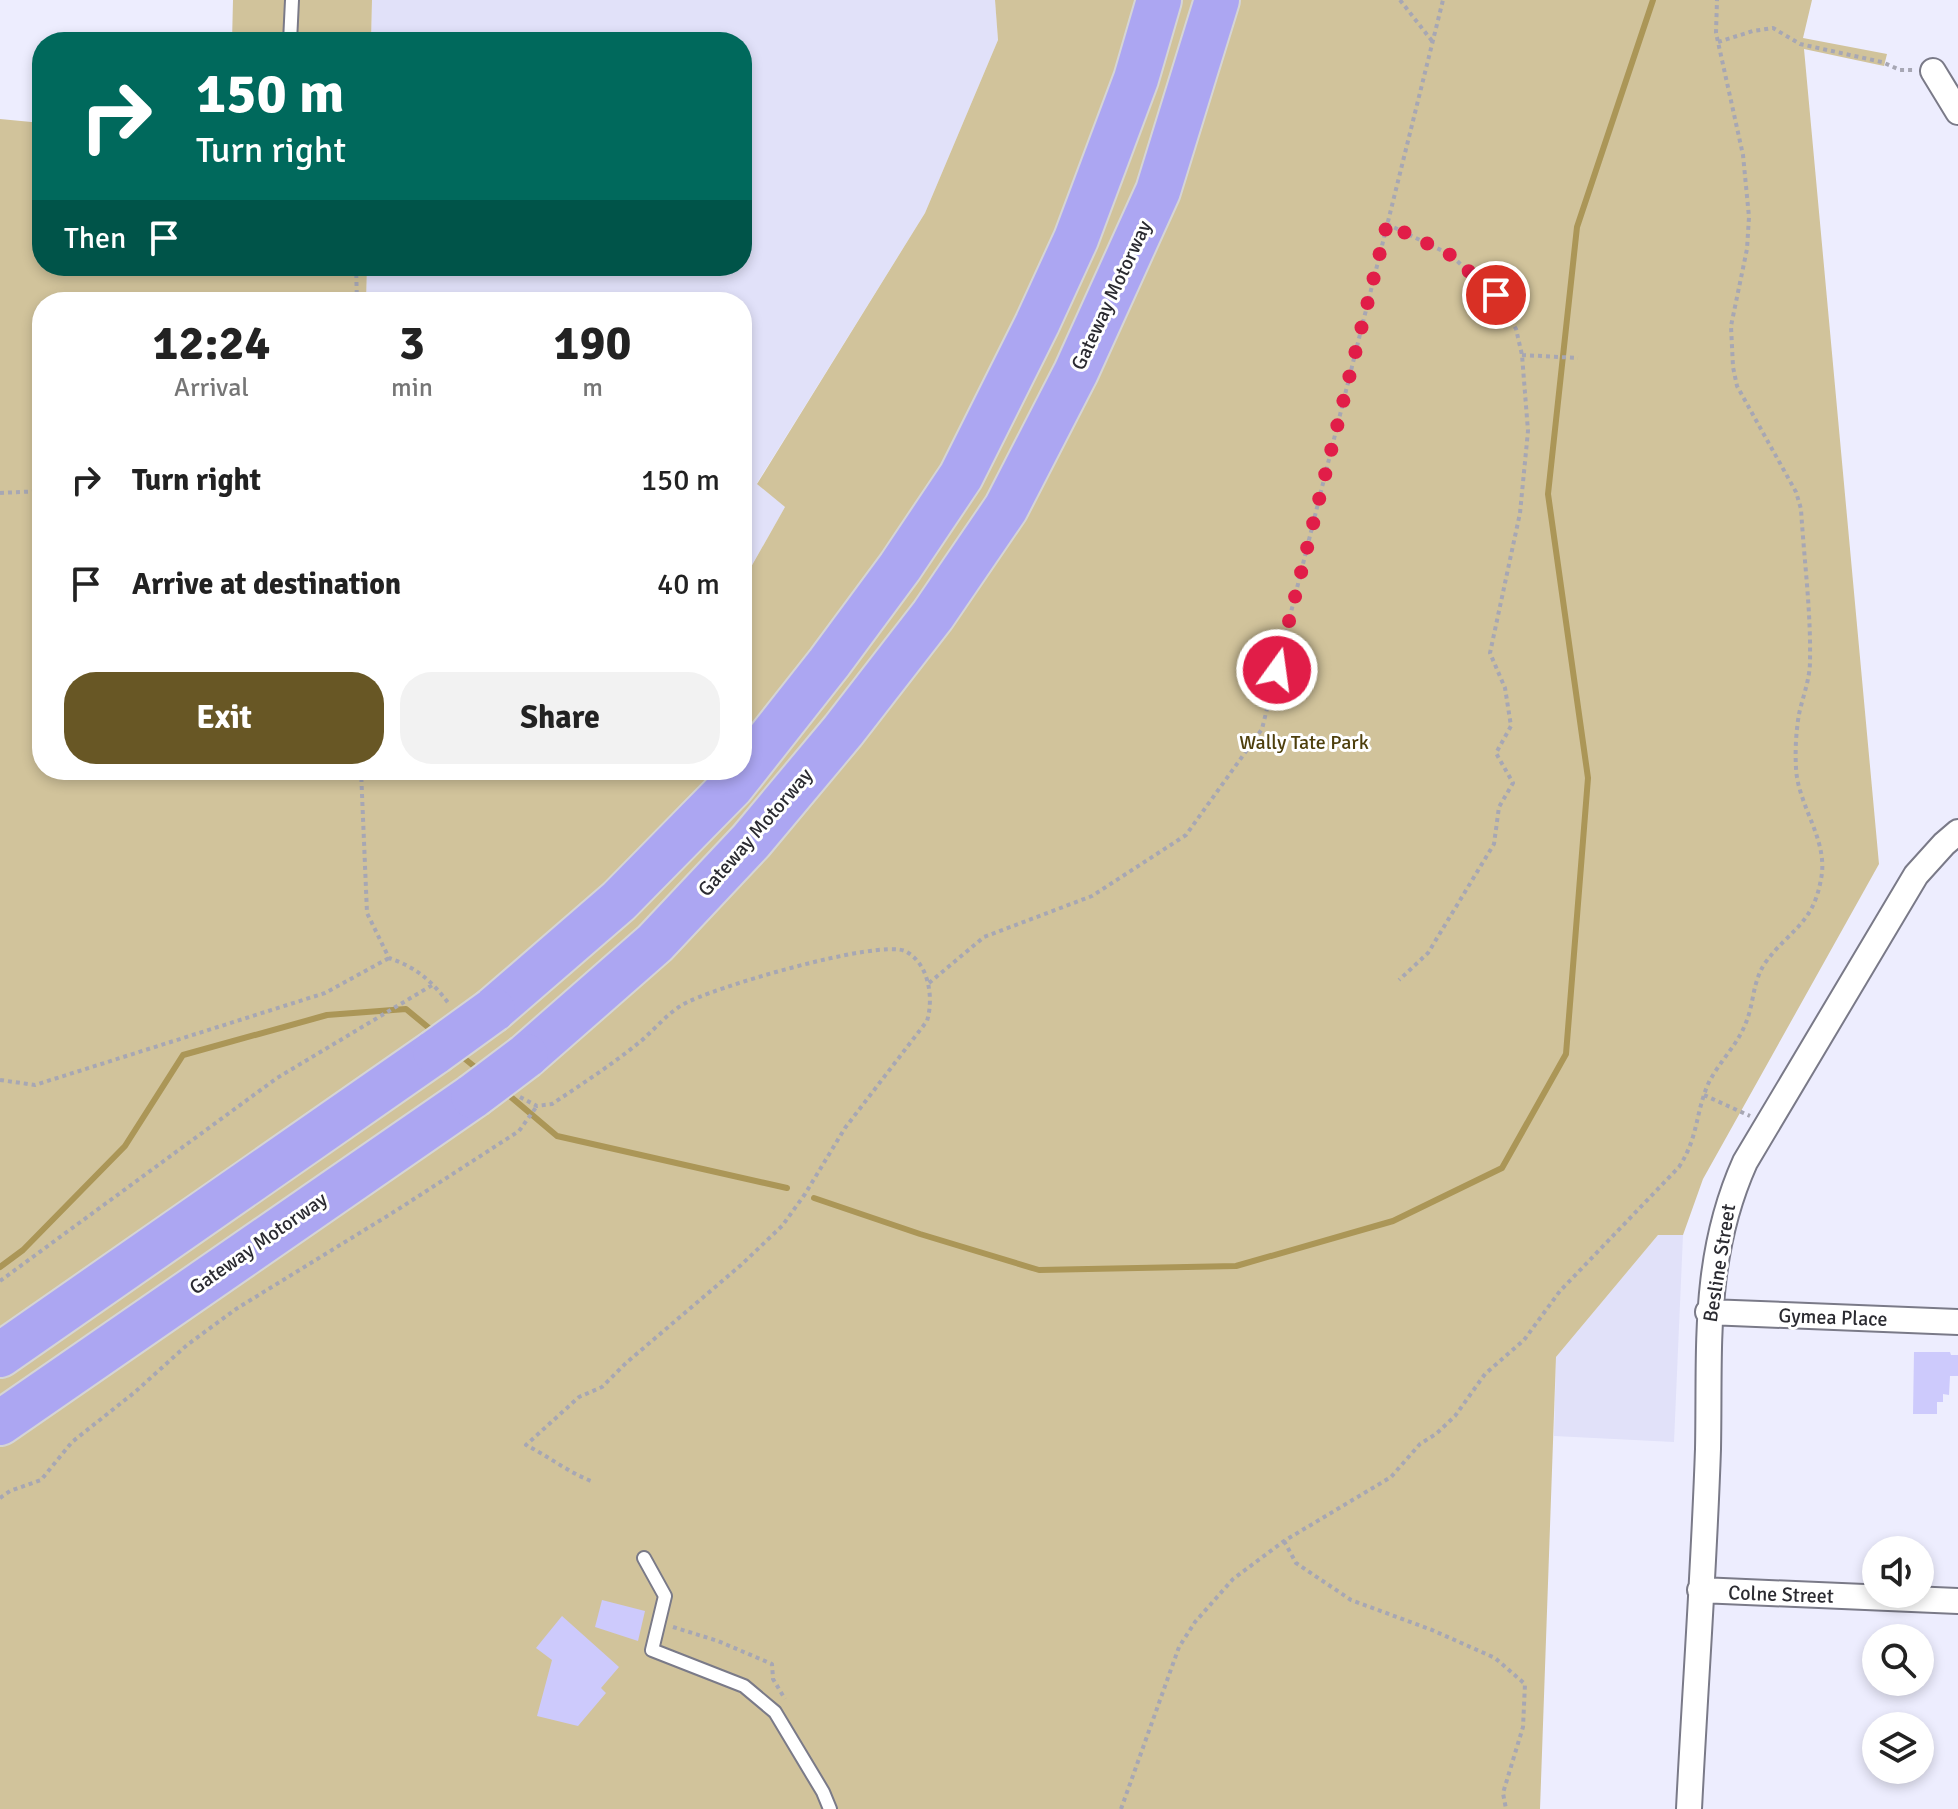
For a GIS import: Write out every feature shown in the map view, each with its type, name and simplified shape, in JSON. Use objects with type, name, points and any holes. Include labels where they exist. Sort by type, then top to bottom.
[{"type":"highway","points":[[752,761],[900,567],[961,476],[1076,239],[1136,79],[1159,0]]},
{"type":"highway","name":"Gateway Motorway","points":[[0,1423],[504,1080],[655,943],[751,841],[843,731],[933,615],[1006,508],[1076,372],[1158,191],[1217,0]]},
{"type":"highway","points":[[0,1355],[435,1052],[473,1008],[619,901],[737,780]]},
{"type":"street","points":[[1933,71],[1958,112]]},
{"type":"street","name":"Besline Street","points":[[1689,1809],[1708,1450],[1708,1312],[1729,1198],[1767,1124],[1916,875],[1958,832]]},
{"type":"street","name":"Gymea Place","points":[[1708,1312],[1958,1322]]},
{"type":"street","name":"Colne Street","points":[[1700,1590],[1958,1601]]},
{"type":"lane","points":[[290,32],[292,0]]},
{"type":"lane","points":[[644,1558],[665,1596],[652,1650],[744,1686],[775,1712],[830,1809]]},
{"type":"path","points":[[1400,0],[1432,41]]},
{"type":"path","points":[[929,983],[984,937],[1092,896],[1186,835],[1262,729],[1443,0]]},
{"type":"path","points":[[1121,1809],[1179,1647],[1195,1622],[1233,1579],[1284,1541],[1391,1477],[1420,1444],[1455,1416],[1485,1374],[1524,1340],[1560,1291],[1679,1167],[1695,1137],[1704,1095],[1721,1059],[1747,1021],[1756,982],[1764,965],[1810,914],[1822,878],[1820,845],[1796,773],[1799,715],[1810,662],[1801,509],[1796,492],[1737,386],[1733,367],[1731,326],[1747,249],[1749,217],[1743,155],[1718,42],[1717,0]]},
{"type":"path","points":[[1718,42],[1773,28],[1800,44],[1882,62],[1900,70],[1933,71]]},
{"type":"path","points":[[1387,224],[1449,254],[1496,295],[1516,329],[1522,355],[1528,431],[1520,513],[1490,653],[1505,688],[1511,726],[1496,753],[1513,783],[1499,807],[1494,844],[1428,953],[1399,980]]},
{"type":"path","points":[[1522,355],[1578,358]]},
{"type":"path","points":[[0,493],[32,491]]},
{"type":"path","points":[[361,780],[367,913],[389,958],[411,965],[434,984],[473,1008]]},
{"type":"path","points":[[504,1080],[523,1100],[537,1106],[552,1104],[640,1042],[679,1006],[702,994],[818,960],[880,948],[905,951],[929,983],[932,1005],[927,1021],[845,1128],[782,1226],[602,1387],[579,1397],[526,1445],[591,1481]]},
{"type":"path","points":[[0,1080],[35,1085],[325,993],[389,958]]},
{"type":"path","points":[[0,1281],[277,1078],[434,984]]},
{"type":"path","points":[[1704,1095],[1767,1124]]},
{"type":"path","points":[[0,1498],[41,1480],[72,1442],[187,1345],[236,1309],[519,1131],[537,1106]]},
{"type":"path","points":[[1284,1541],[1296,1563],[1351,1600],[1432,1630],[1495,1658],[1525,1684],[1523,1727],[1503,1793],[1506,1809]]},
{"type":"shaded area","points":[[372,0],[995,0],[998,40],[925,213],[757,483],[785,507],[752,565],[752,292],[366,292],[367,276],[752,276],[752,32],[371,32]]},
{"type":"shaded area","points":[[1658,1235],[1683,1235],[1674,1442],[1554,1436],[1556,1357]]},
{"type":"green space","points":[[233,0],[372,0],[371,32],[232,32]]},
{"type":"green space","name":"Wally Tate Park","points":[[995,0],[1812,0],[1803,38],[1887,54],[1884,66],[1804,49],[1879,864],[1703,1179],[1683,1235],[1658,1235],[1556,1357],[1540,1809],[0,1809],[0,119],[32,122],[32,276],[367,276],[366,292],[32,292],[32,780],[752,780],[752,565],[785,507],[757,484],[925,213],[998,40]]},
{"type":"building","points":[[1914,1352],[1950,1352],[1951,1355],[1958,1355],[1958,1376],[1950,1376],[1949,1395],[1943,1394],[1943,1402],[1937,1402],[1937,1414],[1913,1414]]},
{"type":"building","points":[[602,1600],[645,1611],[638,1641],[595,1627]]},
{"type":"building","points":[[562,1616],[619,1667],[601,1688],[606,1693],[578,1726],[537,1716],[552,1660],[536,1648]]},
{"type":"waterway","points":[[814,1198],[1039,1270],[1236,1266],[1393,1221],[1502,1168],[1566,1054],[1588,778],[1548,494],[1577,227],[1653,0]]},
{"type":"waterway","points":[[0,1267],[23,1250],[125,1146],[183,1055],[327,1015],[406,1009],[435,1033]]},
{"type":"waterway","points":[[459,1054],[481,1072]]},
{"type":"waterway","points":[[505,1092],[557,1136],[787,1188]]},
{"type":"route","points":[[1277,670],[1387,224],[1449,254],[1496,295]]}]
